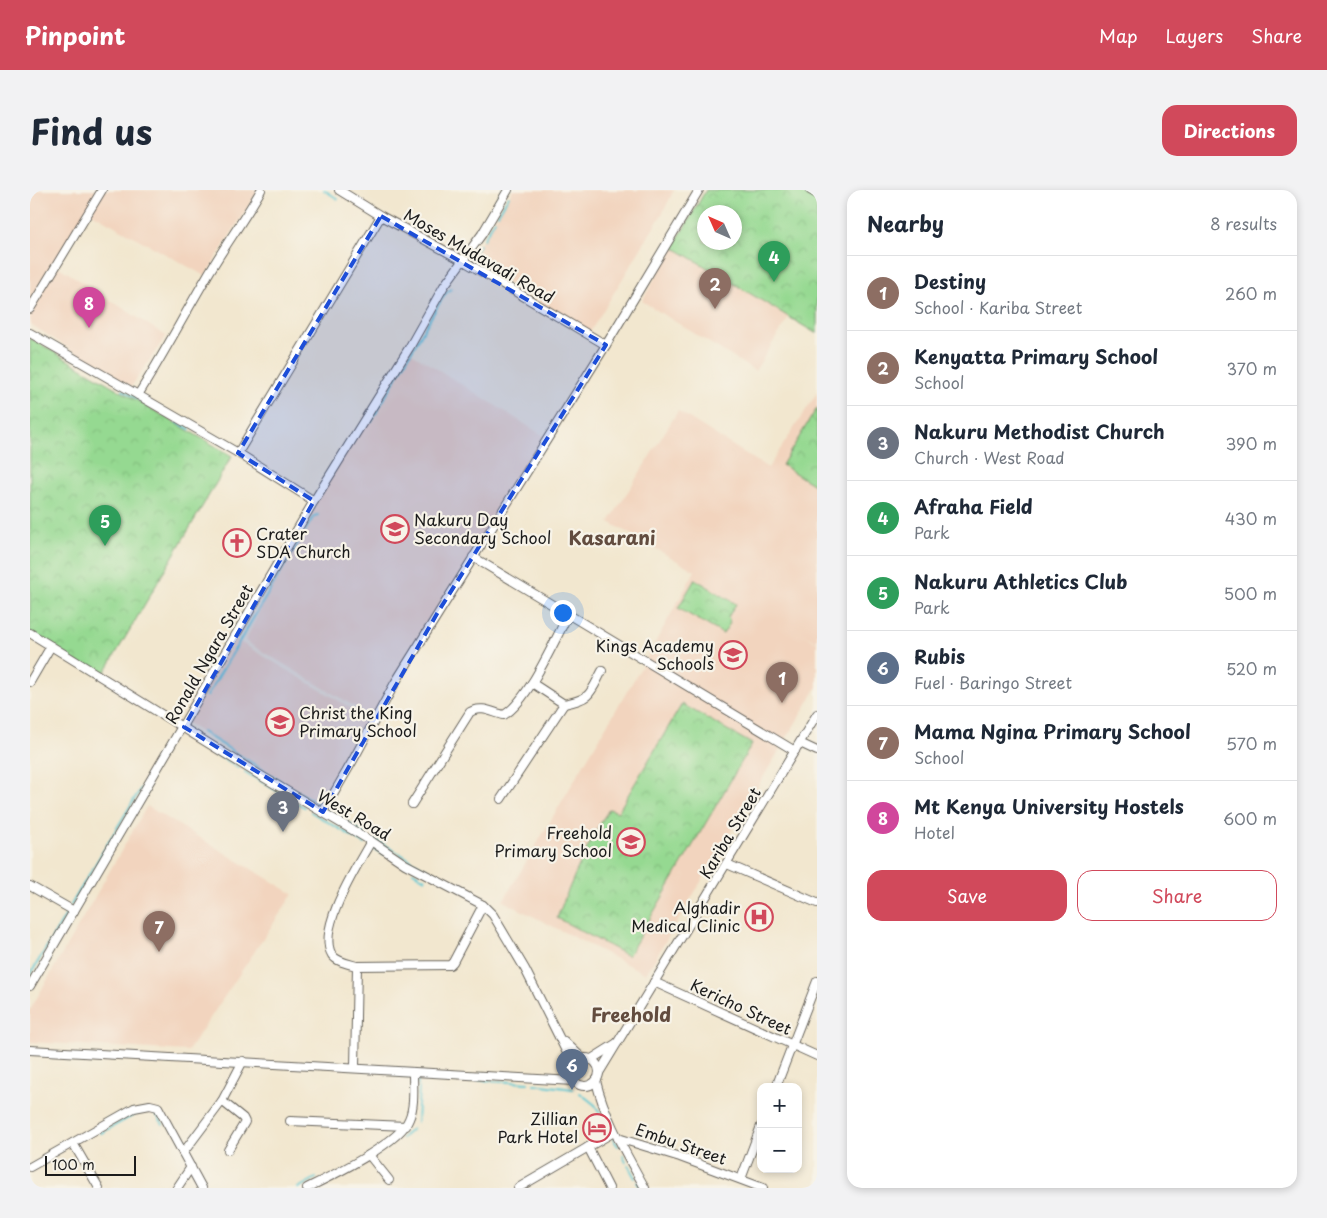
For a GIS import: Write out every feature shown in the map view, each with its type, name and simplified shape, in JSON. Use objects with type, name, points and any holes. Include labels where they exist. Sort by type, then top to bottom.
[{"type":"street","points":[[30,309],[102,190]]},
{"type":"street","points":[[138,395],[174,337],[207,277],[261,190]]},
{"type":"street","name":"Moses Mudavadi Road","points":[[339,190],[606,345]]},
{"type":"street","name":"Ronald Ngara Street","points":[[30,986],[184,726],[314,501],[404,356],[444,286],[482,234],[508,190]]},
{"type":"street","points":[[323,812],[399,675],[606,345],[699,190]]},
{"type":"street","points":[[810,190],[817,194]]},
{"type":"street","points":[[238,453],[381,216]]},
{"type":"street","points":[[30,333],[238,453],[314,501]]},
{"type":"street","points":[[473,557],[795,751]]},
{"type":"street","points":[[412,804],[470,712],[475,709],[504,715],[511,710],[532,683],[568,615]]},
{"type":"street","name":"West Road","points":[[30,633],[371,841],[405,864],[483,905],[493,915],[525,969],[561,1038],[572,1068]]},
{"type":"street","points":[[30,682],[51,646]]},
{"type":"street","points":[[532,683],[564,704],[579,701],[588,696],[602,671]]},
{"type":"street","points":[[501,799],[564,704]]},
{"type":"street","name":"Kariba Street","points":[[597,1077],[817,714]]},
{"type":"street","points":[[800,743],[817,751]]},
{"type":"street","points":[[371,841],[345,890],[329,927],[329,943],[332,954],[337,959],[356,966],[450,966],[483,905]]},
{"type":"street","points":[[727,864],[817,903]]},
{"type":"street","points":[[30,886],[74,911]]},
{"type":"street","points":[[355,1067],[356,966]]},
{"type":"street","points":[[777,1083],[817,980]]},
{"type":"street","name":"Kericho Street","points":[[654,982],[817,1056]]},
{"type":"street","name":"West Road","points":[[561,1038],[587,1059]]},
{"type":"street","points":[[551,1080],[572,1068],[577,1061],[587,1059],[618,1042]]},
{"type":"street","points":[[30,1050],[355,1067],[413,1073],[574,1081],[579,1085],[586,1086],[601,1100]]},
{"type":"street","points":[[587,1059],[597,1065],[601,1100],[616,1135],[645,1188]]},
{"type":"street","points":[[183,1153],[222,1101],[243,1061]]},
{"type":"street","points":[[572,1068],[574,1081]]},
{"type":"street","points":[[307,1188],[369,1155],[406,1126],[412,1109],[413,1073]]},
{"type":"street","points":[[586,1086],[597,1077]]},
{"type":"street","points":[[222,1101],[236,1111],[243,1118],[244,1122],[228,1150]]},
{"type":"street","points":[[30,1168],[134,1108],[150,1105],[158,1107],[202,1188]]},
{"type":"street","points":[[290,1121],[406,1126]]},
{"type":"street","points":[[741,1180],[760,1128]]},
{"type":"street","points":[[518,1188],[588,1147],[616,1135]]},
{"type":"street","name":"Embu Street","points":[[616,1135],[763,1188]]},
{"type":"street","points":[[73,1143],[99,1188]]},
{"type":"street","points":[[588,1147],[609,1188]]},
{"type":"street","points":[[369,1155],[389,1180]]},
{"type":"street","points":[[177,1188],[191,1168]]},
{"type":"highlighted area","points":[[381,216],[606,345],[438,612],[323,812],[184,727],[314,501],[238,453]]},
{"type":"shaded area","points":[[30,190],[258,190],[205,276],[86,210],[54,264],[166,336],[131,387],[30,324]]},
{"type":"shaded area","points":[[513,190],[674,190],[662,214],[590,332],[474,263],[473,255]]},
{"type":"shaded area","points":[[673,247],[789,317],[755,371],[642,301]]},
{"type":"shaded area","name":"Nakuru Day Secondary School","points":[[407,350],[547,438],[372,717],[245,641],[314,500]]},
{"type":"shaded area","points":[[817,393],[817,642],[801,633],[817,643],[817,687],[646,974],[503,901],[642,666],[695,571],[609,522],[678,411],[768,468]]},
{"type":"shaded area","name":"Christ the King Primary School","points":[[235,639],[373,721],[314,806],[187,723]]},
{"type":"shaded area","points":[[147,806],[293,894],[188,1051],[30,1042],[30,1010]]},
{"type":"green space","points":[[706,190],[817,190],[817,334],[673,247],[697,206],[697,250],[742,250],[742,205],[697,205]]},
{"type":"green space","points":[[30,338],[232,456],[102,677],[30,635]]},
{"type":"green space","points":[[817,408],[817,487],[782,465]]},
{"type":"green space","points":[[695,579],[736,604],[728,617],[730,623],[723,634],[678,608]]},
{"type":"green space","points":[[682,704],[752,744],[628,956],[557,918],[580,862],[601,822],[609,809],[618,812]]},
{"type":"waterway","points":[[324,190],[338,199]]},
{"type":"waterway","points":[[471,242],[503,190]]},
{"type":"waterway","points":[[498,214],[509,196]]},
{"type":"waterway","points":[[483,240],[495,220]]},
{"type":"waterway","points":[[472,255],[480,245]]},
{"type":"waterway","points":[[371,422],[445,294],[451,289]]},
{"type":"waterway","points":[[123,390],[147,404]]},
{"type":"waterway","points":[[177,422],[190,429]]},
{"type":"waterway","points":[[207,696],[314,516],[318,515]]},
{"type":"waterway","points":[[202,732],[323,807]]},
{"type":"waterway","points":[[161,754],[171,736]]},
{"type":"waterway","points":[[196,742],[238,768]]},
{"type":"waterway","points":[[245,772],[304,807]]},
{"type":"waterway","points":[[146,780],[150,773]]},
{"type":"waterway","points":[[71,905],[141,788]]},
{"type":"waterway","points":[[328,810],[366,834]]},
{"type":"waterway","points":[[311,812],[365,844]]},
{"type":"waterway","points":[[375,839],[431,872]]},
{"type":"waterway","points":[[370,847],[384,854]]},
{"type":"waterway","points":[[413,872],[425,879]]},
{"type":"waterway","points":[[30,975],[67,913]]},
{"type":"waterway","points":[[401,1076],[410,1077]]},
{"type":"waterway","points":[[418,1085],[418,1077],[471,1080]]},
{"type":"waterway","points":[[477,1080],[528,1083]]},
{"type":"waterway","points":[[534,1084],[573,1089]]},
{"type":"waterway","points":[[417,1122],[419,1088]]},
{"type":"waterway","points":[[580,1093],[595,1105],[600,1113]]},
{"type":"waterway","points":[[147,1109],[155,1113],[163,1124]]},
{"type":"waterway","points":[[101,1133],[143,1110]]},
{"type":"waterway","points":[[606,1124],[608,1128]]},
{"type":"waterway","points":[[402,1138],[412,1129]]},
{"type":"waterway","points":[[613,1139],[618,1146]]},
{"type":"waterway","points":[[623,1155],[626,1162]]},
{"type":"waterway","points":[[628,1165],[635,1178]]},
{"type":"waterway","points":[[298,1188],[316,1178]]},
{"type":"waterway","points":[[637,1182],[641,1188]]},
{"type":"place","name":"Afraha Field","points":[[774,282]]},
{"type":"place","name":"Kenyatta Primary School","points":[[715,309]]},
{"type":"place","name":"Mt Kenya University Hostels","points":[[89,328]]},
{"type":"place","name":"Nakuru Day Secondary School","points":[[395,529]]},
{"type":"place","name":"Crater SDA Church","points":[[237,543]]},
{"type":"place","name":"Nakuru Athletics Club","points":[[105,546]]},
{"type":"place","name":"Kings Academy Schools","points":[[733,655]]},
{"type":"place","name":"Destiny","points":[[782,703]]},
{"type":"place","name":"Christ the King Primary School","points":[[280,722]]},
{"type":"place","name":"Nakuru Methodist Church","points":[[283,832]]},
{"type":"place","name":"Freehold Primary School","points":[[631,842]]},
{"type":"place","name":"Alghadir Medical Clinic","points":[[759,917]]},
{"type":"place","name":"Mama Ngina Primary School","points":[[159,952]]},
{"type":"place","name":"Rubis","points":[[572,1090]]},
{"type":"place","name":"Zillian Park Hotel","points":[[597,1128]]},
{"type":"district","name":"Kasarani","points":[[612,538]]},
{"type":"district","name":"Freehold","points":[[631,1015]]}]
